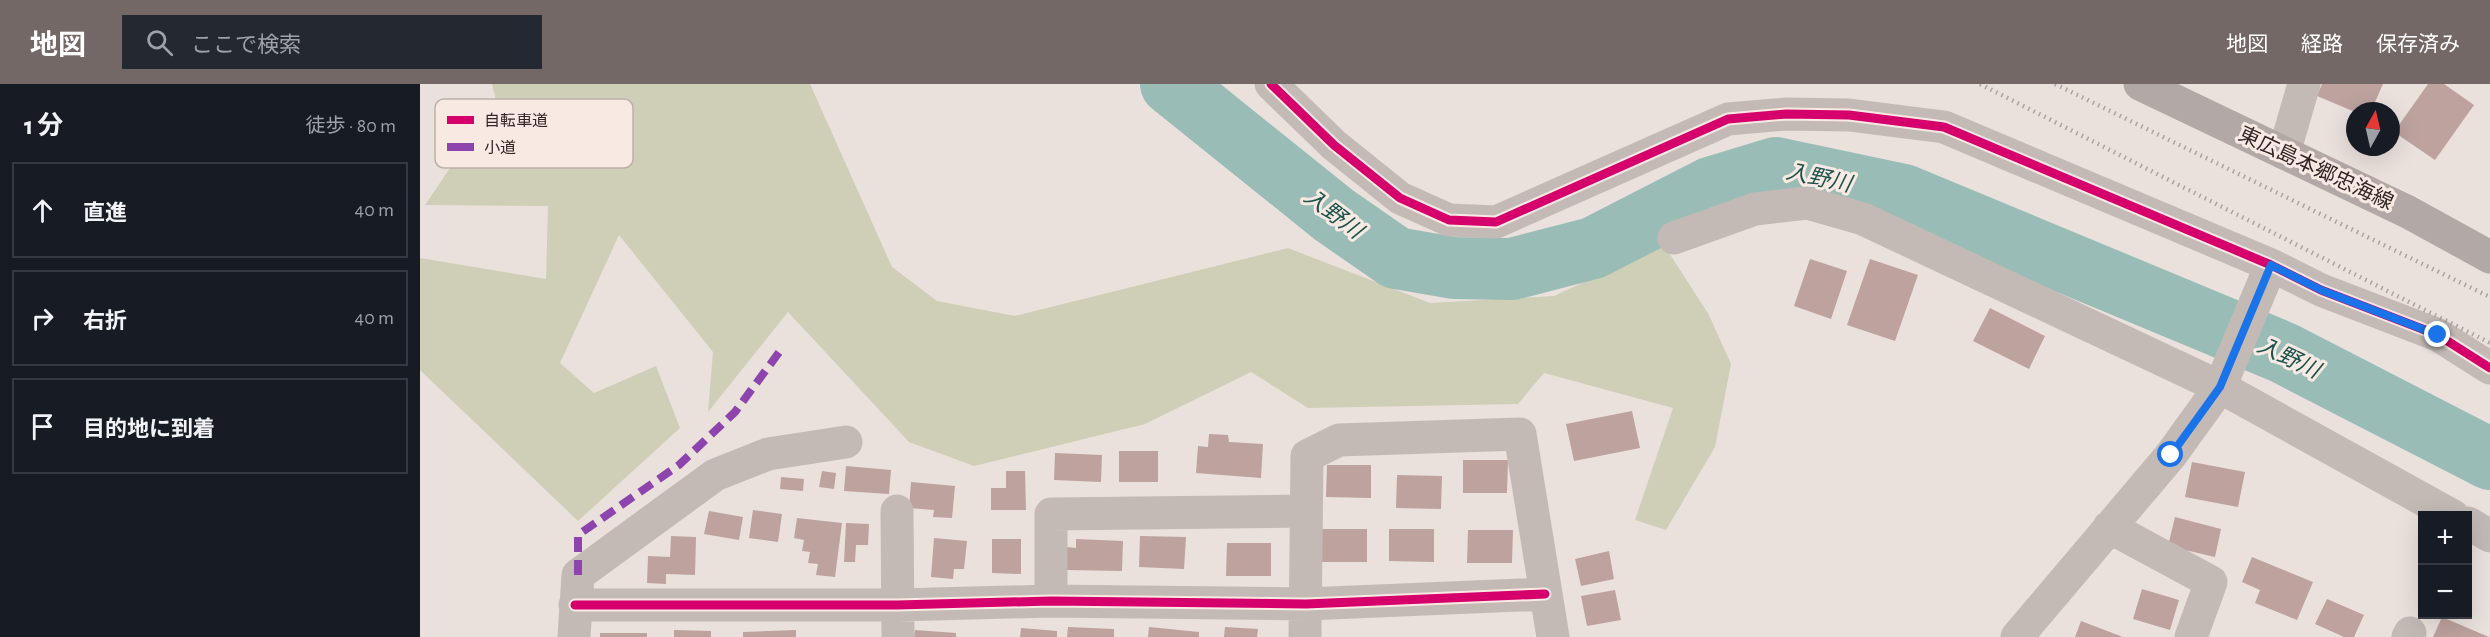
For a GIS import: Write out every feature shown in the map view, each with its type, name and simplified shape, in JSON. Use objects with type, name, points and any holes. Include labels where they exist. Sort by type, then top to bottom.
[{"type":"main road","name":"東広島本郷忠海線","points":[[2140,84],[2408,212],[2490,257]]},
{"type":"street","points":[[1271,84],[1334,146],[1400,198],[1449,220],[1496,222],[1728,119],[1786,114],[1849,115],[1944,127],[2271,265],[2321,290],[2438,335],[2490,368]]},
{"type":"street","points":[[2284,153],[2304,84]]},
{"type":"street","points":[[1674,237],[1755,209],[1807,203],[1863,219],[2220,387],[2444,511]]},
{"type":"street","points":[[2017,637],[2171,455],[2220,387],[2271,265]]},
{"type":"street","points":[[1305,637],[1307,456],[1339,440],[1520,434],[1553,637]]},
{"type":"street","points":[[574,637],[578,575],[715,475],[768,454],[846,442]]},
{"type":"street","points":[[897,511],[898,637]]},
{"type":"street","points":[[1051,601],[1051,514],[1305,512]]},
{"type":"street","points":[[2472,525],[2490,536]]},
{"type":"street","points":[[2109,527],[2211,582],[2191,637]]},
{"type":"street","points":[[575,605],[897,605],[1051,601],[1306,604],[1545,594]]},
{"type":"green space","points":[[492,84],[810,84],[892,267],[937,301],[1015,316],[1288,248],[1430,303],[1554,296],[1664,245],[1709,315],[1731,364],[1715,447],[1666,530],[1635,520],[1673,408],[1544,373],[1518,404],[1308,408],[1251,372],[1145,424],[974,466],[909,442],[788,312],[708,412],[713,352],[619,235],[560,363],[594,393],[656,366],[680,428],[578,521],[420,370],[420,258],[546,279],[548,206],[425,205],[450,168],[633,168],[633,99],[496,99]]},
{"type":"building","points":[[2322,84],[2383,84],[2375,102],[2346,102],[2346,108],[2317,96]]},
{"type":"building","points":[[2428,84],[2444,84],[2474,105],[2435,160],[2400,136],[2400,124]]},
{"type":"building","points":[[1810,259],[1847,271],[1831,319],[1794,306]]},
{"type":"building","points":[[1870,259],[1918,275],[1895,341],[1847,325]]},
{"type":"building","points":[[1990,308],[2045,336],[2029,369],[1973,341]]},
{"type":"building","points":[[1632,411],[1640,448],[1574,461],[1566,424]]},
{"type":"building","points":[[1209,434],[1228,435],[1229,442],[1263,444],[1261,478],[1196,473],[1198,446],[1208,447]]},
{"type":"building","points":[[1119,451],[1158,451],[1158,482],[1119,482]]},
{"type":"building","points":[[1055,453],[1102,455],[1101,482],[1054,480]]},
{"type":"building","points":[[1463,460],[1508,460],[1507,493],[1463,493]]},
{"type":"building","points":[[2192,462],[2245,472],[2238,507],[2185,497]]},
{"type":"building","points":[[1327,465],[1371,465],[1371,498],[1326,497]]},
{"type":"building","points":[[846,466],[891,470],[889,494],[844,491]]},
{"type":"building","points":[[822,471],[836,473],[834,489],[819,487]]},
{"type":"building","points":[[1006,471],[1025,471],[1026,510],[991,510],[991,488],[1006,488]]},
{"type":"building","points":[[1397,475],[1442,476],[1441,509],[1396,508]]},
{"type":"building","points":[[781,477],[804,479],[803,491],[780,489]]},
{"type":"building","points":[[911,482],[955,486],[952,518],[933,517],[934,510],[909,508]]},
{"type":"building","points":[[753,510],[782,514],[778,542],[749,538]]},
{"type":"building","points":[[709,511],[743,517],[739,540],[704,534]]},
{"type":"building","points":[[2175,517],[2221,529],[2215,557],[2168,546]]},
{"type":"building","points":[[797,518],[842,523],[835,577],[816,575],[818,564],[808,563],[810,552],[802,551],[804,540],[794,538]]},
{"type":"building","points":[[846,523],[869,524],[868,545],[856,545],[855,562],[844,562]]},
{"type":"building","points":[[1322,529],[1367,529],[1367,562],[1322,562]]},
{"type":"building","points":[[1389,529],[1434,529],[1434,562],[1389,561]]},
{"type":"building","points":[[1468,530],[1513,530],[1512,563],[1467,563]]},
{"type":"building","points":[[671,536],[696,537],[695,575],[666,574],[666,584],[647,583],[648,556],[670,557]]},
{"type":"building","points":[[1140,536],[1186,537],[1184,569],[1139,567]]},
{"type":"building","points":[[934,538],[967,541],[964,569],[954,569],[953,579],[931,577]]},
{"type":"building","points":[[992,539],[1021,539],[1021,574],[992,573]]},
{"type":"building","points":[[1076,539],[1123,541],[1122,571],[1066,570],[1067,547],[1076,548]]},
{"type":"building","points":[[1227,543],[1271,543],[1271,576],[1226,576]]},
{"type":"building","points":[[1609,551],[1614,579],[1581,586],[1575,559]]},
{"type":"building","points":[[2252,557],[2313,582],[2297,620],[2255,603],[2260,590],[2242,582]]},
{"type":"building","points":[[2142,589],[2179,600],[2170,630],[2133,619]]},
{"type":"building","points":[[1615,590],[1621,620],[1587,626],[1581,596]]},
{"type":"building","points":[[2327,599],[2364,615],[2354,637],[2344,637],[2315,624]]},
{"type":"building","points":[[2441,619],[2447,619],[2489,637],[2433,637]]},
{"type":"building","points":[[2081,621],[2123,637],[2075,637]]},
{"type":"building","points":[[1068,627],[1114,629],[1114,637],[1067,637]]},
{"type":"building","points":[[1149,627],[1199,632],[1199,637],[1148,637]]},
{"type":"building","points":[[1225,627],[1258,629],[1257,637],[1224,637]]},
{"type":"building","points":[[1021,628],[1057,631],[1057,637],[1020,637]]},
{"type":"building","points":[[674,630],[711,631],[711,637],[674,637]]},
{"type":"building","points":[[796,630],[796,637],[743,637],[743,632]]},
{"type":"building","points":[[915,630],[956,633],[956,637],[914,637]]},
{"type":"building","points":[[600,633],[647,633],[647,637],[600,637]]},
{"type":"waterway","name":"入野川","points":[[1171,84],[1334,215],[1396,258],[1454,268],[1512,269],[1593,248],[1710,188],[1776,168],[1904,195],[2284,353],[2490,459]]},
{"type":"railway","points":[[1980,84],[2490,343]]},
{"type":"railway","points":[[2055,84],[2490,297]]},
{"type":"marked path","points":[[578,575],[578,535],[679,465],[735,412],[783,347]]},
{"type":"cycle path","points":[[1271,84],[1334,145],[1400,198],[1449,220],[1496,222],[1728,119],[1786,114],[1849,115],[1944,127],[2271,265],[2321,290],[2438,335],[2490,368]]},
{"type":"cycle path","points":[[575,605],[897,605],[1051,601],[1306,604],[1545,594]]},
{"type":"route","points":[[2171,455],[2220,387],[2271,265],[2321,290],[2438,335]]}]
